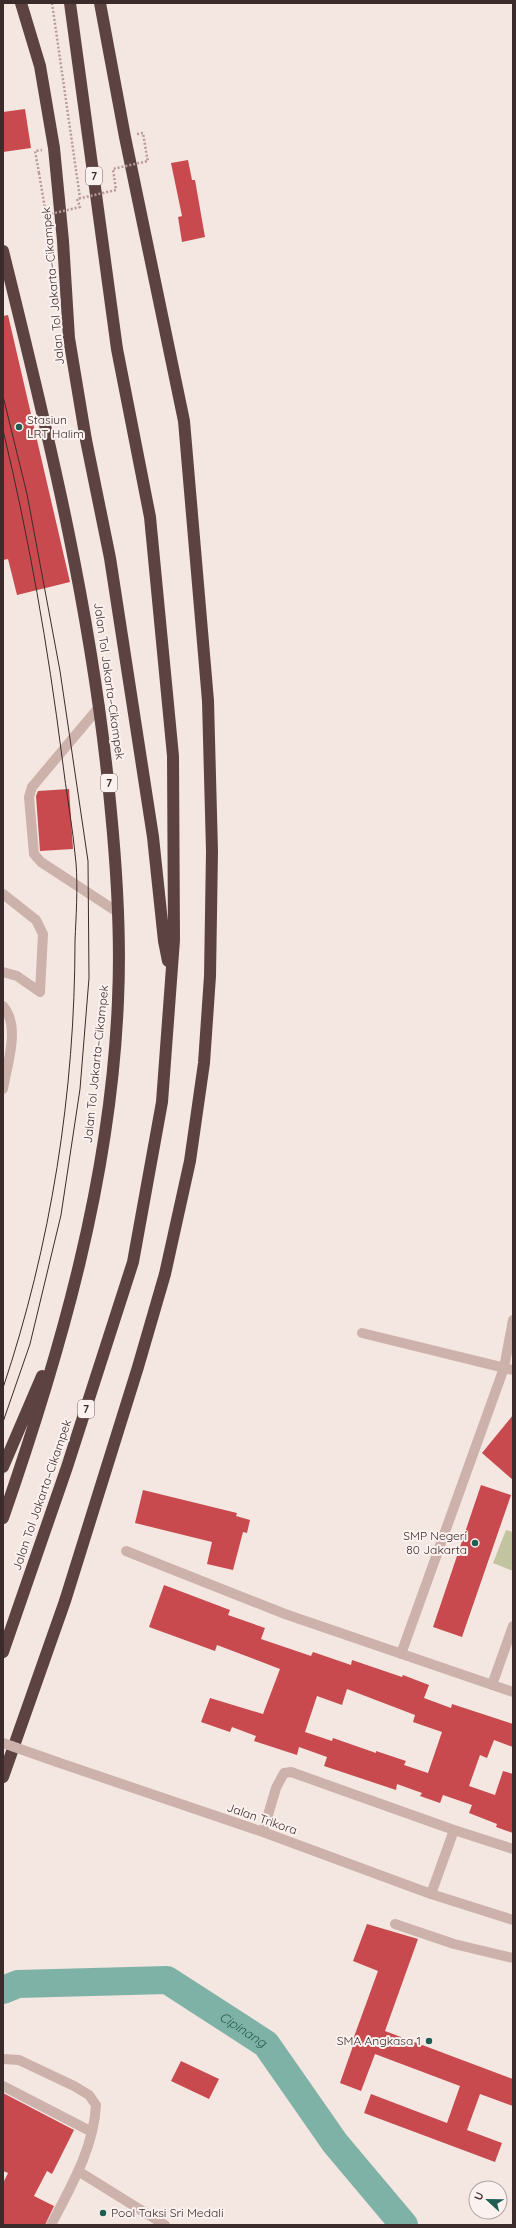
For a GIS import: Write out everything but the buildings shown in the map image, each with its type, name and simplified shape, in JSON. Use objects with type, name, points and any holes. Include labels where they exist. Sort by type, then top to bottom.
[{"type":"highway","name":"Jalan Tol Jakarta–Cikampek","points":[[21,3],[40,66],[54,148],[63,241],[69,338],[86,440],[110,558],[153,837],[164,941],[171,970]]},
{"type":"highway","name":"Jalan Tol Jakarta–Cikampek","points":[[3,1652],[77,1438],[133,1262],[162,1102],[174,940],[173,756],[150,517],[117,349],[70,3]]},
{"type":"highway","points":[[3,1777],[66,1601],[138,1368],[165,1274],[190,1161],[204,1063],[210,976],[212,851],[208,701],[184,421],[126,144],[100,3]]},
{"type":"highway","name":"Jalan Tol Jakarta–Cikampek","points":[[3,251],[70,537],[100,706],[119,913],[118,1000],[108,1114],[94,1199],[65,1321],[30,1440],[3,1518]]},
{"type":"highway","points":[[3,1467],[65,1321]]},
{"type":"street","points":[[100,706],[32,788],[29,797],[34,854],[41,862],[119,913]]},
{"type":"street","points":[[3,894],[36,920],[43,934],[40,992],[17,976],[3,972]]},
{"type":"street","points":[[3,1006],[9,1012],[12,1030],[3,1089]]},
{"type":"street","points":[[401,1654],[508,1369],[513,1320]]},
{"type":"street","points":[[362,1333],[508,1369]]},
{"type":"street","points":[[126,1551],[285,1614],[513,1692]]},
{"type":"street","points":[[492,1685],[513,1626]]},
{"type":"street","name":"Jalan Trikora","points":[[3,1743],[263,1832],[431,1894],[513,1919]]},
{"type":"street","points":[[263,1832],[278,1781],[281,1776],[287,1772],[513,1849]]},
{"type":"street","points":[[431,1894],[454,1830]]},
{"type":"street","points":[[396,1924],[454,1944],[513,1958]]},
{"type":"street","points":[[3,2059],[19,2060],[89,2095],[96,2105],[92,2132],[78,2171],[51,2225]]},
{"type":"street","points":[[3,2086],[92,2132]]},
{"type":"street","points":[[78,2171],[165,2225]]},
{"type":"path","points":[[38,168],[46,214],[80,207],[77,199],[80,198],[52,3]]},
{"type":"path","points":[[80,198],[116,190],[113,169],[148,161],[146,151]]},
{"type":"green space","points":[[506,1530],[513,1532],[513,1571],[493,1563]]},
{"type":"waterway","name":"Cipinang","points":[[3,1990],[18,1984],[167,1980],[266,2044],[335,2143],[404,2225]]},
{"type":"tram line","points":[[3,396],[27,494],[60,671],[88,861],[89,978],[80,1089],[61,1215],[30,1344],[3,1422]]},
{"type":"tram line","points":[[3,430],[21,511],[44,634],[57,716],[73,837],[77,883],[74,998],[65,1111],[57,1168],[47,1224],[34,1279],[20,1334],[3,1388]]},
{"type":"place","name":"Stasiun LRT Halim","points":[[19,427]]},
{"type":"place","name":"SMP Negeri 80 Jakarta","points":[[475,1543]]},
{"type":"place","name":"SMA Angkasa 1","points":[[429,2041]]},
{"type":"place","name":"Pool Taksi Sri Medali","points":[[103,2213]]}]
